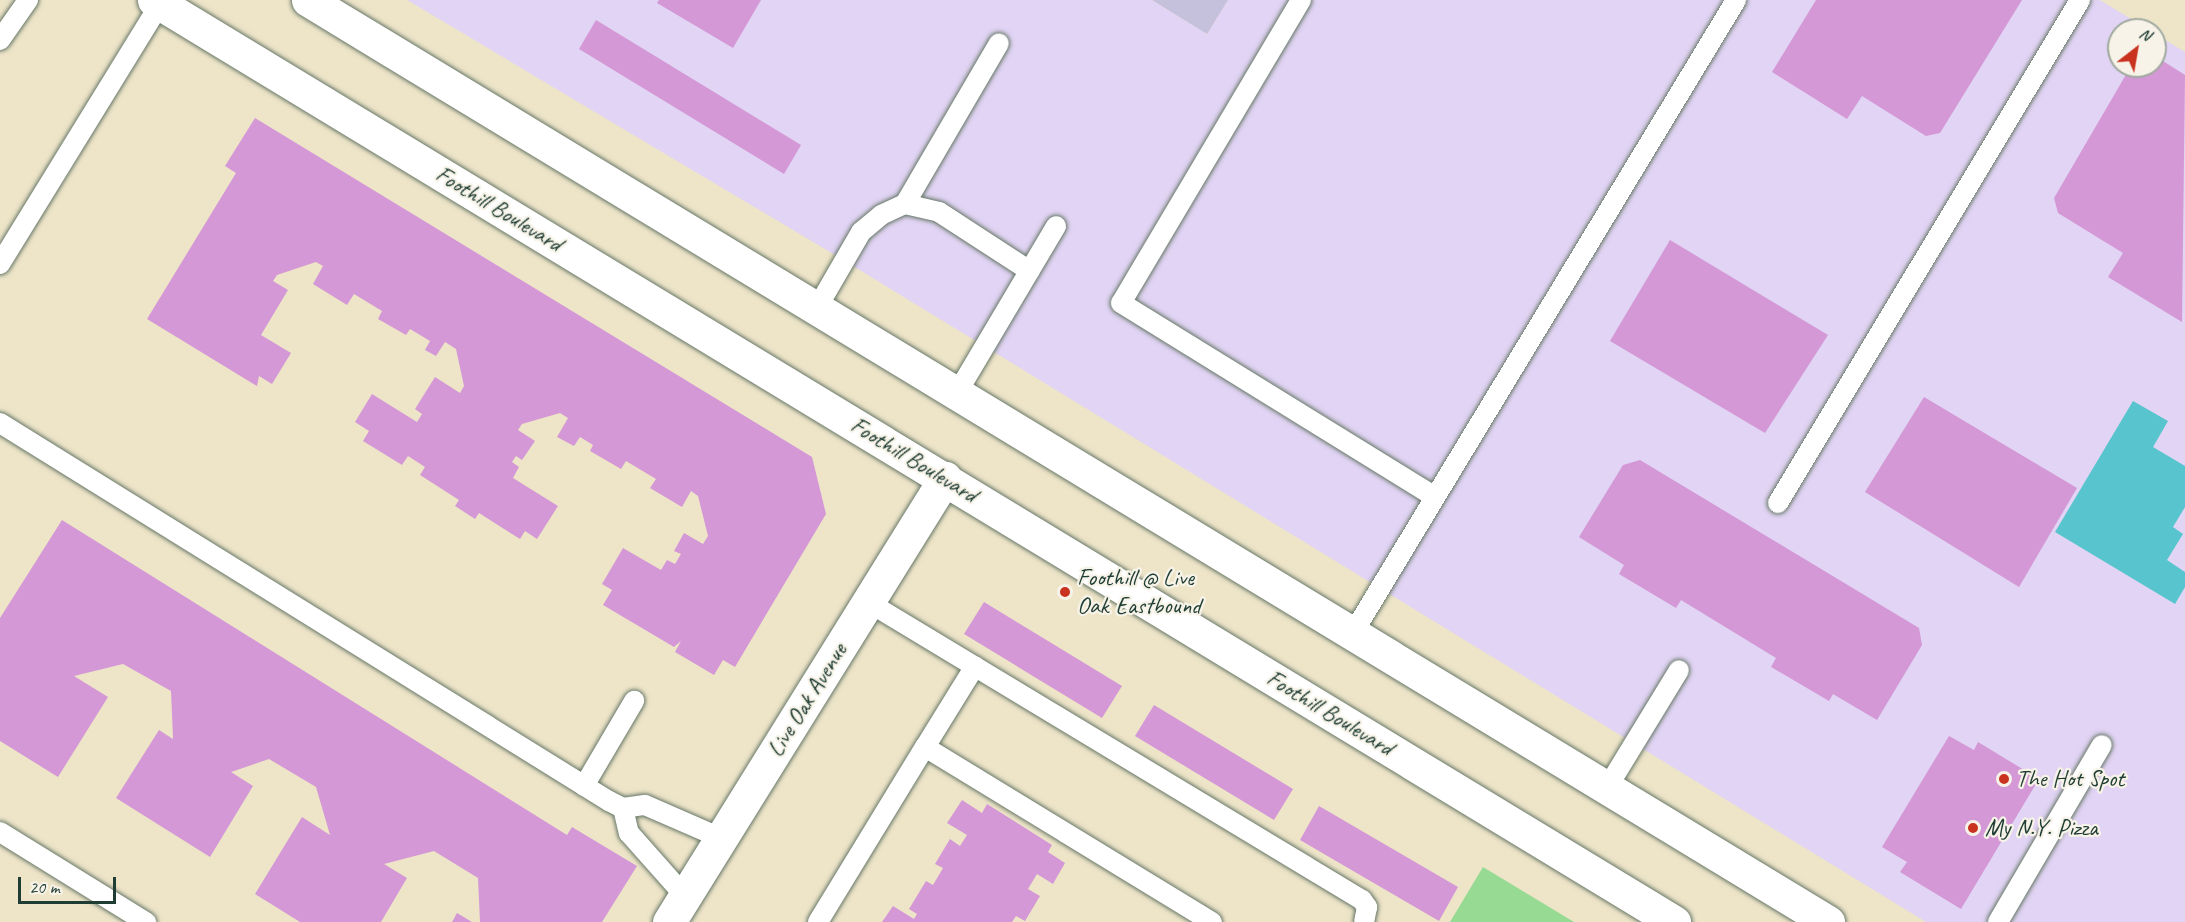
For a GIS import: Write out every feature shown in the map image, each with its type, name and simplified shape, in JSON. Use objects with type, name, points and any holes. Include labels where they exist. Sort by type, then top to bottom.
[{"type":"main road","points":[[308,0],[1828,922]]},
{"type":"main road","name":"Foothill Boulevard","points":[[157,2],[1674,922]]},
{"type":"main road","name":"Live Oak Avenue","points":[[677,909],[945,478]]},
{"type":"lane","points":[[0,40],[28,0]]},
{"type":"lane","points":[[1301,0],[1121,303],[1434,496]]},
{"type":"lane","points":[[1353,633],[1736,0]]},
{"type":"lane","points":[[1778,503],[2080,0]]},
{"type":"lane","points":[[0,264],[157,2]]},
{"type":"lane","points":[[817,308],[861,232],[881,215],[905,204],[999,44]]},
{"type":"lane","points":[[905,204],[939,212],[1030,271]]},
{"type":"lane","points":[[957,393],[1056,226]]},
{"type":"lane","points":[[0,423],[584,786],[623,808],[645,805],[721,838]]},
{"type":"lane","points":[[868,602],[1362,900],[1367,907],[1364,922]]},
{"type":"lane","points":[[818,922],[975,666]]},
{"type":"lane","points":[[1607,788],[1678,670]]},
{"type":"lane","points":[[584,786],[634,702]]},
{"type":"lane","points":[[1998,922],[2102,745]]},
{"type":"lane","points":[[925,747],[1212,922]]},
{"type":"lane","points":[[623,808],[629,833],[677,909]]},
{"type":"lane","points":[[0,832],[146,922]]},
{"type":"shaded area","points":[[407,0],[1152,0],[1207,34],[1228,0],[2100,0],[2129,18],[2107,18],[2107,78],[2167,78],[2167,41],[2185,52],[2185,922],[1926,922],[840,258]]},
{"type":"shaded area","points":[[1152,0],[1228,0],[1207,34]]},
{"type":"green space","points":[[1483,867],[1574,922],[1450,922]]},
{"type":"water","points":[[2133,401],[2168,421],[2153,447],[2185,466],[2185,507],[2173,527],[2183,534],[2167,560],[2185,572],[2185,587],[2175,604],[2055,532]]},
{"type":"building","points":[[659,0],[761,0],[733,48],[657,3]]},
{"type":"building","points":[[1816,0],[2022,0],[1940,133],[1926,136],[1862,96],[1847,119],[1772,72]]},
{"type":"building","points":[[596,20],[801,145],[784,174],[579,49]]},
{"type":"building","points":[[2167,64],[2185,75],[2182,322],[2108,277],[2123,253],[2058,213],[2054,198],[2124,78],[2167,78]]},
{"type":"building","points":[[255,118],[812,457],[826,514],[735,667],[723,660],[714,675],[675,652],[681,641],[674,647],[603,605],[612,590],[602,584],[623,548],[661,570],[667,560],[675,564],[681,554],[674,551],[684,533],[703,544],[708,536],[698,496],[691,491],[682,507],[650,488],[656,479],[626,461],[621,469],[590,451],[593,445],[580,437],[574,446],[557,437],[568,418],[560,413],[522,424],[518,430],[535,441],[522,460],[516,456],[512,462],[519,467],[513,478],[558,506],[537,539],[525,531],[520,539],[479,513],[475,519],[455,506],[459,500],[420,475],[425,467],[408,456],[402,465],[363,441],[369,431],[355,422],[372,394],[417,422],[422,414],[415,409],[435,377],[460,393],[464,386],[456,349],[445,342],[436,356],[425,350],[430,341],[410,329],[406,335],[378,319],[382,311],[354,294],[347,305],[313,284],[323,266],[316,262],[277,275],[273,281],[288,290],[261,335],[291,353],[272,384],[259,376],[257,386],[147,319],[236,173],[225,166]]},
{"type":"building","points":[[1670,240],[1828,335],[1765,433],[1610,341]]},
{"type":"building","points":[[1924,397],[2077,488],[2019,587],[1865,492]]},
{"type":"building","points":[[1640,460],[1919,628],[1922,645],[1877,720],[1833,694],[1829,701],[1771,667],[1776,658],[1681,600],[1676,608],[1619,574],[1624,565],[1579,537],[1623,465]]},
{"type":"building","points":[[62,520],[567,835],[572,827],[637,866],[602,922],[480,922],[478,878],[434,851],[384,864],[407,878],[381,922],[300,922],[255,894],[302,817],[330,835],[316,787],[269,759],[231,772],[253,786],[210,857],[116,798],[159,730],[173,739],[171,691],[123,664],[74,676],[108,697],[58,777],[0,741],[0,618]]},
{"type":"building","points":[[984,602],[1122,686],[1102,718],[964,634]]},
{"type":"building","points":[[1154,705],[1293,789],[1274,820],[1135,736]]},
{"type":"building","points":[[1949,736],[1974,750],[1978,742],[2039,779],[1961,909],[1900,872],[1907,862],[1882,847]]},
{"type":"building","points":[[962,800],[982,813],[987,804],[1052,845],[1048,852],[1065,863],[1053,884],[1037,874],[1028,889],[1040,896],[1025,921],[1016,916],[1012,922],[882,922],[893,906],[914,919],[917,914],[909,909],[926,881],[933,885],[943,868],[935,864],[950,839],[960,846],[967,835],[947,823]]},
{"type":"building","points":[[1319,806],[1458,887],[1439,921],[1300,840]]},
{"type":"building","points":[[457,913],[472,922],[452,922]]},
{"type":"place","name":"Foothill @ Live Oak Eastbound","points":[[1065,592]]},
{"type":"place","name":"The Hot Spot","points":[[2004,779]]},
{"type":"place","name":"My N.Y. Pizza","points":[[1973,828]]}]
